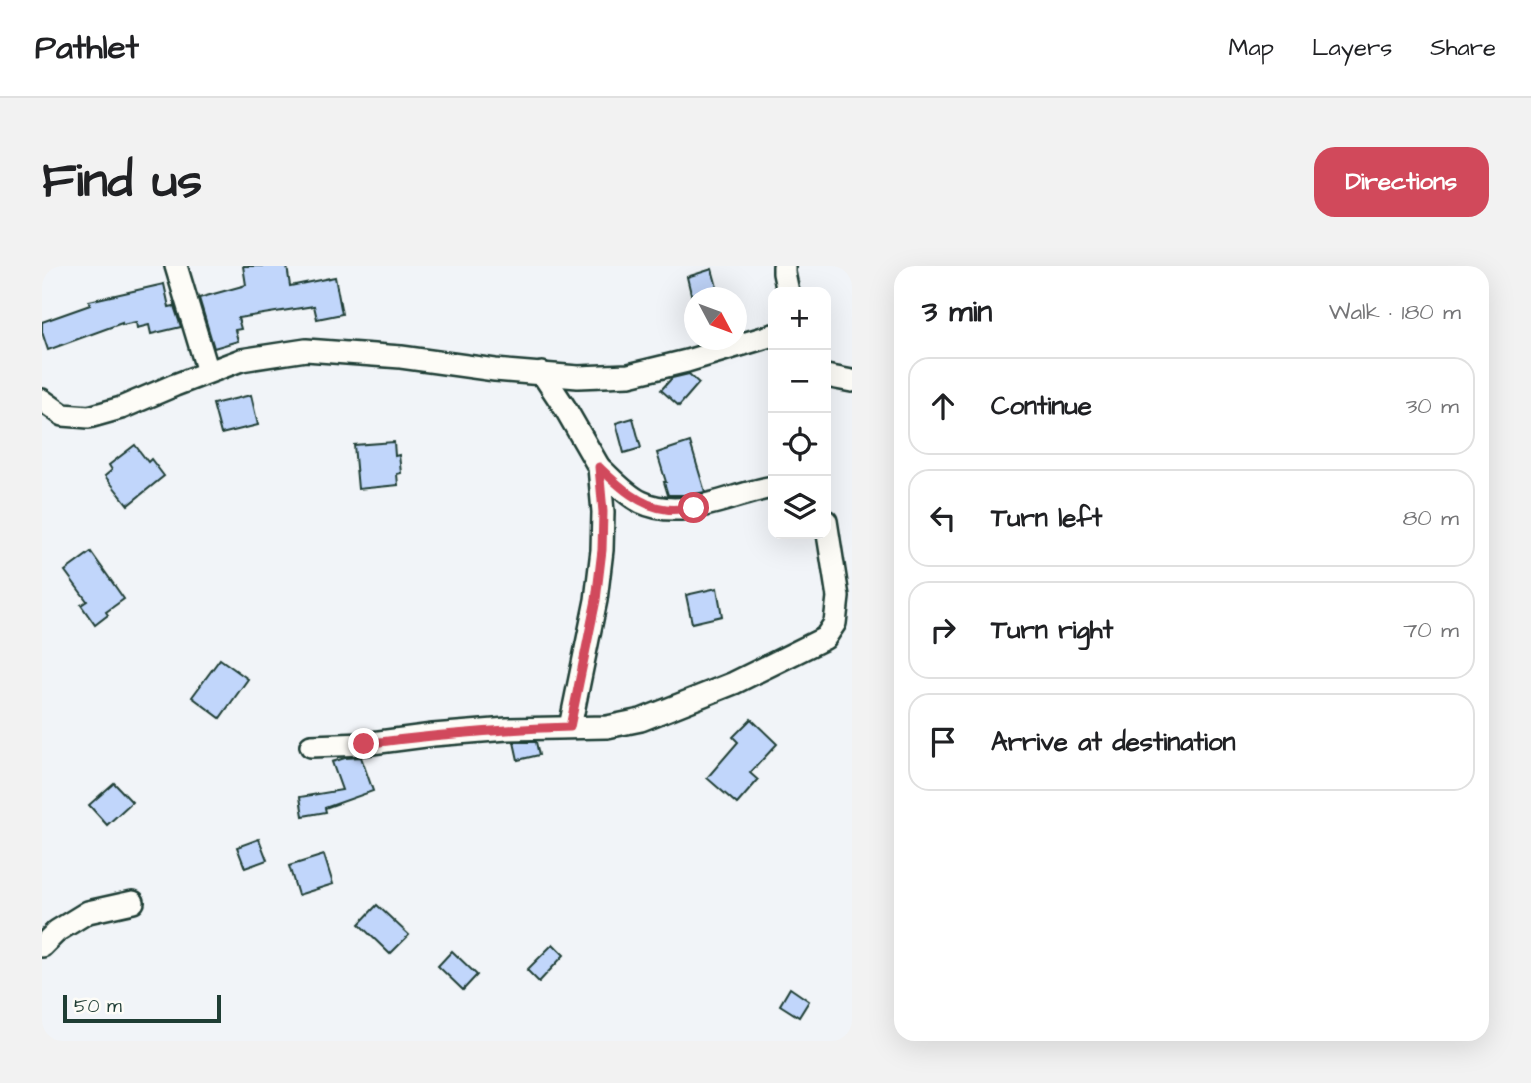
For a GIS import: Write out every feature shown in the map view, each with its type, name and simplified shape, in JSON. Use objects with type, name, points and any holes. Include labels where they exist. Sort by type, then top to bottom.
[{"type":"street","points":[[176,266],[208,372]]},
{"type":"street","points":[[784,266],[787,287]]},
{"type":"street","points":[[42,400],[63,415],[89,417],[121,408],[241,360],[306,350],[578,377],[629,375],[768,340]]},
{"type":"street","points":[[542,373],[599,467],[641,502],[666,510],[694,508],[768,488]]},
{"type":"street","points":[[831,377],[852,381]]},
{"type":"street","points":[[570,727],[596,600],[602,550],[603,512],[599,467]]},
{"type":"street","points":[[312,746],[364,744],[507,729],[607,727],[641,720],[734,683],[825,638],[835,623],[838,597],[829,539]]},
{"type":"street","points":[[42,946],[57,931],[88,912],[133,902]]},
{"type":"building","points":[[243,266],[287,266],[290,286],[335,277],[342,314],[317,319],[314,306],[238,318],[241,329],[235,330],[238,341],[214,348],[199,298],[246,285]]},
{"type":"building","points":[[712,269],[717,287],[689,287],[687,277]]},
{"type":"building","points":[[164,284],[169,307],[174,306],[181,327],[151,334],[149,325],[137,328],[136,322],[122,323],[48,350],[42,322],[90,305],[89,301]]},
{"type":"building","points":[[689,374],[699,383],[679,406],[661,390],[672,378]]},
{"type":"building","points":[[251,395],[258,425],[221,434],[213,404]]},
{"type":"building","points":[[633,418],[641,448],[624,453],[616,423]]},
{"type":"building","points":[[394,442],[395,456],[399,455],[401,473],[397,474],[398,485],[358,489],[354,445]]},
{"type":"building","points":[[690,442],[705,492],[668,495],[657,453]]},
{"type":"building","points":[[135,445],[148,462],[151,459],[164,476],[128,505],[105,476],[112,470],[109,465]]},
{"type":"building","points":[[91,552],[124,599],[106,612],[108,615],[95,625],[81,605],[87,601],[65,571]]},
{"type":"building","points":[[717,588],[722,616],[692,623],[686,595]]},
{"type":"building","points":[[220,659],[248,679],[220,718],[192,697]]},
{"type":"building","points":[[751,719],[777,744],[750,773],[758,780],[737,804],[707,778],[738,742],[733,737]]},
{"type":"building","points":[[514,742],[536,742],[539,755],[518,760]]},
{"type":"building","points":[[361,757],[373,791],[325,808],[326,812],[303,816],[300,797],[342,790],[332,762]]},
{"type":"building","points":[[114,783],[132,802],[107,825],[89,805]]},
{"type":"building","points":[[259,839],[267,860],[245,868],[237,847]]},
{"type":"building","points":[[324,855],[333,884],[298,895],[289,866]]},
{"type":"building","points":[[377,905],[409,935],[390,954],[359,924]]},
{"type":"building","points":[[553,944],[564,955],[539,982],[527,970]]},
{"type":"building","points":[[452,951],[477,975],[463,990],[438,966]]},
{"type":"building","points":[[790,988],[809,1001],[799,1017],[780,1005]]},
{"type":"route","points":[[364,744],[433,735],[570,727],[596,600],[602,550],[603,512],[599,467],[641,502],[666,510],[694,508]]}]
